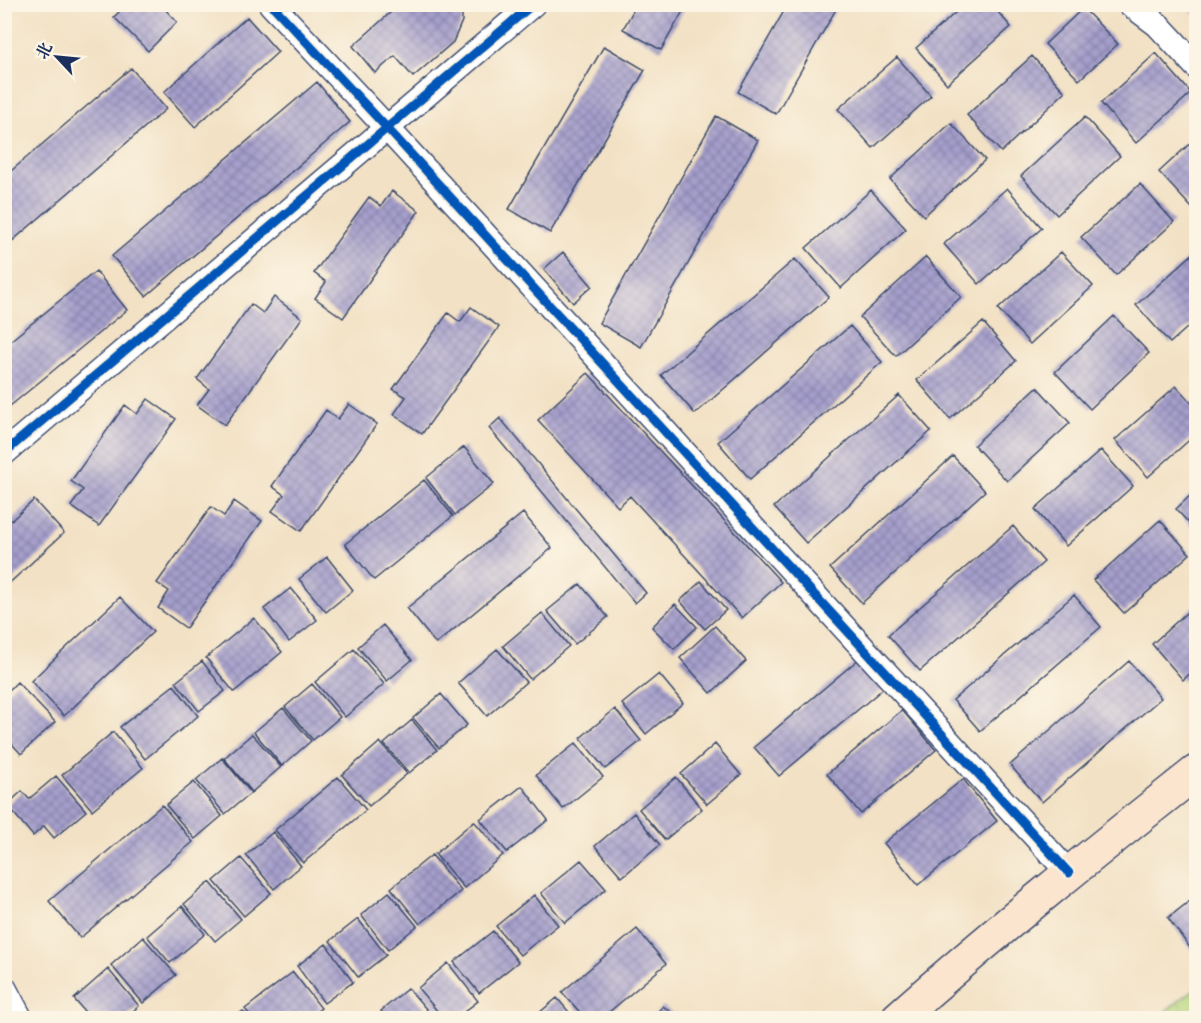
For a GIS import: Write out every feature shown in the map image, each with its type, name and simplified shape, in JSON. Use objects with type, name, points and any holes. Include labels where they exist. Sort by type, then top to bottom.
[{"type":"street","points":[[271,4],[1069,873]]},
{"type":"street","points":[[4,453],[532,4]]},
{"type":"street","points":[[1130,4],[1158,25],[1197,66]]},
{"type":"street","points":[[898,1018],[1069,873],[1197,772]]},
{"type":"street","points":[[4,988],[20,1018]]},
{"type":"green space","points":[[1196,988],[1196,1018],[1156,1018]]},
{"type":"building","points":[[127,4],[160,4],[177,22],[148,51],[114,17]]},
{"type":"building","points":[[400,4],[462,4],[462,21],[453,42],[413,77],[395,56],[375,73],[353,46]]},
{"type":"building","points":[[637,4],[687,4],[661,50],[623,29]]},
{"type":"building","points":[[788,4],[839,4],[776,114],[738,92]]},
{"type":"building","points":[[965,4],[991,4],[1011,27],[947,84],[916,48]]},
{"type":"building","points":[[1184,4],[1196,4],[1196,16]]},
{"type":"building","points":[[1083,8],[1118,44],[1079,80],[1045,44]]},
{"type":"building","points":[[247,17],[278,52],[195,127],[164,92]]},
{"type":"building","points":[[604,46],[645,70],[550,233],[509,209]]},
{"type":"building","points":[[1156,53],[1191,93],[1136,143],[1101,103]]},
{"type":"building","points":[[1032,56],[1065,92],[1001,152],[967,115]]},
{"type":"building","points":[[897,57],[931,96],[873,148],[838,109]]},
{"type":"building","points":[[131,68],[166,109],[4,248],[4,177]]},
{"type":"building","points":[[317,82],[350,122],[146,296],[112,256]]},
{"type":"building","points":[[716,116],[758,140],[641,347],[599,323]]},
{"type":"building","points":[[1085,117],[1120,156],[1057,215],[1021,176]]},
{"type":"building","points":[[951,123],[985,160],[924,216],[890,179]]},
{"type":"building","points":[[1196,138],[1196,205],[1192,208],[1159,172]]},
{"type":"building","points":[[1140,184],[1174,222],[1116,275],[1081,237]]},
{"type":"building","points":[[1007,188],[1042,228],[979,284],[944,244]]},
{"type":"building","points":[[871,190],[906,229],[841,288],[806,248]]},
{"type":"building","points":[[392,191],[419,211],[343,318],[315,298],[326,282],[314,273],[369,197],[381,206]]},
{"type":"building","points":[[1196,251],[1196,320],[1170,343],[1136,305]]},
{"type":"building","points":[[563,252],[592,286],[573,303],[544,269]]},
{"type":"building","points":[[1061,252],[1093,286],[1030,344],[998,309]]},
{"type":"building","points":[[926,257],[961,297],[896,356],[860,317]]},
{"type":"building","points":[[795,259],[829,297],[695,414],[661,375]]},
{"type":"building","points":[[96,271],[127,310],[4,411],[4,346]]},
{"type":"building","points":[[274,297],[302,318],[225,425],[197,405],[209,389],[197,379],[251,304],[263,313]]},
{"type":"building","points":[[471,307],[499,327],[422,434],[394,414],[406,397],[393,389],[448,313],[460,322]]},
{"type":"building","points":[[1114,316],[1149,353],[1090,409],[1055,372]]},
{"type":"building","points":[[983,322],[1016,361],[950,419],[917,380]]},
{"type":"building","points":[[850,326],[882,362],[750,479],[718,442]]},
{"type":"building","points":[[588,373],[781,582],[742,618],[630,496],[618,507],[538,420]]},
{"type":"building","points":[[1176,386],[1196,408],[1196,434],[1148,477],[1115,440]]},
{"type":"building","points":[[1037,387],[1070,423],[1007,481],[974,445]]},
{"type":"building","points":[[899,395],[931,431],[806,543],[774,507]]},
{"type":"building","points":[[148,399],[176,419],[99,526],[71,506],[83,490],[71,481],[125,405],[137,414]]},
{"type":"building","points":[[349,404],[377,424],[301,531],[272,511],[284,495],[272,486],[326,410],[338,419]]},
{"type":"building","points":[[500,418],[646,593],[635,603],[489,428]]},
{"type":"building","points":[[464,447],[494,484],[455,515],[426,478]]},
{"type":"building","points":[[1101,450],[1133,486],[1066,546],[1035,509]]},
{"type":"building","points":[[953,456],[985,491],[862,603],[830,568]]},
{"type":"building","points":[[424,480],[453,516],[374,580],[345,544]]},
{"type":"building","points":[[1196,490],[1196,531],[1176,509]]},
{"type":"building","points":[[34,500],[64,533],[4,588],[4,527]]},
{"type":"building","points":[[234,501],[262,521],[186,628],[158,608],[169,591],[157,583],[211,507],[224,516]]},
{"type":"building","points":[[523,513],[552,548],[436,644],[407,608]]},
{"type":"building","points":[[1160,520],[1190,554],[1124,613],[1093,580]]},
{"type":"building","points":[[1013,526],[1044,562],[920,671],[888,635]]},
{"type":"building","points":[[327,557],[353,590],[326,612],[299,579]]},
{"type":"building","points":[[701,581],[726,610],[705,629],[680,601]]},
{"type":"building","points":[[580,584],[608,617],[575,644],[547,611]]},
{"type":"building","points":[[291,588],[317,620],[289,642],[264,609]]},
{"type":"building","points":[[1074,595],[1101,627],[980,731],[953,700]]},
{"type":"building","points":[[120,597],[153,632],[64,716],[31,681]]},
{"type":"building","points":[[675,604],[697,627],[674,649],[652,627]]},
{"type":"building","points":[[1196,604],[1196,668],[1183,680],[1152,644]]},
{"type":"building","points":[[542,613],[569,646],[530,679],[503,646]]},
{"type":"building","points":[[254,618],[282,652],[234,692],[206,658]]},
{"type":"building","points":[[383,625],[412,660],[387,681],[358,647]]},
{"type":"building","points":[[715,626],[746,661],[711,693],[680,658]]},
{"type":"building","points":[[354,649],[384,684],[345,717],[315,682]]},
{"type":"building","points":[[497,649],[526,682],[487,716],[458,683]]},
{"type":"building","points":[[860,658],[885,687],[779,776],[754,747]]},
{"type":"building","points":[[202,661],[225,691],[199,711],[176,682]]},
{"type":"building","points":[[1129,661],[1161,698],[1042,802],[1010,765]]},
{"type":"building","points":[[659,674],[683,703],[646,734],[622,704]]},
{"type":"building","points":[[17,682],[55,722],[21,754],[5,736],[5,694]]},
{"type":"building","points":[[312,684],[340,717],[313,740],[285,707]]},
{"type":"building","points":[[174,685],[198,716],[145,759],[120,727]]},
{"type":"building","points":[[441,694],[467,725],[439,748],[413,718]]},
{"type":"building","points":[[283,708],[311,741],[282,766],[254,732]]},
{"type":"building","points":[[615,709],[641,741],[605,769],[580,738]]},
{"type":"building","points":[[902,710],[936,750],[861,814],[827,774]]},
{"type":"building","points":[[412,720],[437,750],[409,773],[384,744]]},
{"type":"building","points":[[113,732],[143,768],[92,810],[62,775]]},
{"type":"building","points":[[252,734],[281,767],[252,792],[224,758]]},
{"type":"building","points":[[380,742],[407,774],[369,806],[342,775]]},
{"type":"building","points":[[576,743],[603,777],[563,809],[536,775]]},
{"type":"building","points":[[715,744],[741,775],[707,804],[681,774]]},
{"type":"building","points":[[222,758],[251,793],[225,814],[196,780]]},
{"type":"building","points":[[56,776],[86,811],[54,838],[44,826],[33,836],[7,805],[22,791],[29,799]]},
{"type":"building","points":[[338,777],[366,810],[303,863],[275,830]]},
{"type":"building","points":[[676,777],[702,809],[665,840],[639,809]]},
{"type":"building","points":[[963,779],[997,821],[918,885],[884,843]]},
{"type":"building","points":[[194,782],[222,816],[195,839],[166,805]]},
{"type":"building","points":[[522,786],[548,820],[507,852],[480,819]]},
{"type":"building","points":[[162,805],[193,842],[80,938],[49,901]]},
{"type":"building","points":[[634,813],[660,845],[622,877],[595,846]]},
{"type":"building","points":[[474,821],[503,855],[464,888],[435,854]]},
{"type":"building","points":[[273,832],[301,866],[274,889],[246,855]]},
{"type":"building","points":[[432,855],[461,891],[420,924],[391,888]]},
{"type":"building","points":[[241,858],[271,893],[244,916],[214,881]]},
{"type":"building","points":[[581,860],[606,889],[565,923],[541,893]]},
{"type":"building","points":[[210,882],[241,919],[215,941],[184,904]]},
{"type":"building","points":[[389,892],[417,926],[388,950],[361,915]]},
{"type":"building","points":[[534,895],[558,925],[520,955],[496,926]]},
{"type":"building","points":[[1196,896],[1196,956],[1168,918]]},
{"type":"building","points":[[182,906],[205,934],[170,963],[147,936]]},
{"type":"building","points":[[358,919],[386,955],[358,977],[330,941]]},
{"type":"building","points":[[637,929],[666,964],[602,1018],[585,1018],[562,992]]},
{"type":"building","points":[[493,931],[518,962],[479,993],[454,962]]},
{"type":"building","points":[[143,937],[176,975],[143,1003],[111,965]]},
{"type":"building","points":[[326,944],[353,982],[324,1003],[297,966]]},
{"type":"building","points":[[448,963],[478,1001],[456,1018],[443,1018],[418,988]]},
{"type":"building","points":[[108,969],[139,1006],[125,1018],[90,1018],[74,999]]},
{"type":"building","points":[[293,972],[321,1008],[308,1018],[253,1018],[245,1009]]},
{"type":"building","points":[[408,988],[434,1018],[387,1018],[381,1011]]},
{"type":"building","points":[[557,998],[574,1018],[533,1018]]},
{"type":"building","points":[[663,1006],[678,1018],[652,1018]]},
{"type":"building","points":[[243,1011],[250,1018],[233,1018]]},
{"type":"cycle path","points":[[271,4],[1069,873]]},
{"type":"cycle path","points":[[4,453],[533,4]]}]
